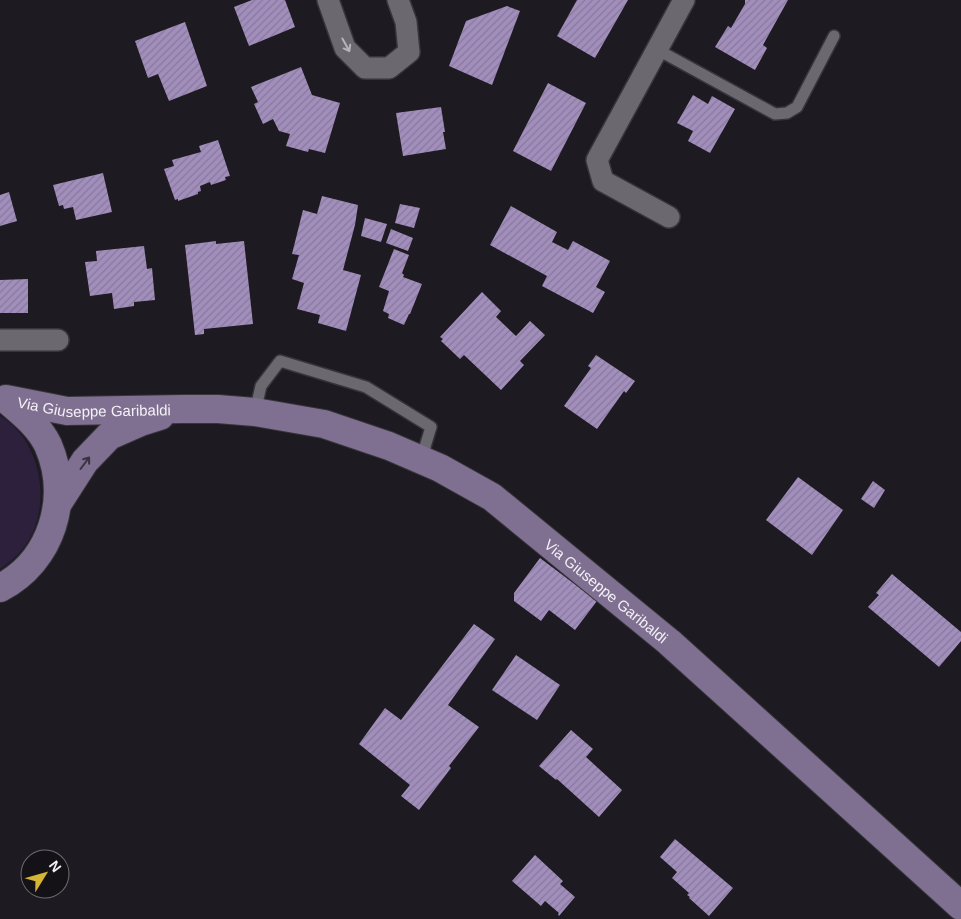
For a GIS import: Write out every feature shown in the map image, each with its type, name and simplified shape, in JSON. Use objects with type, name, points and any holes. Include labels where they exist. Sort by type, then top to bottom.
[{"type":"main road","name":"Via Giuseppe Garibaldi","points":[[3,398],[67,411],[218,409],[255,412],[324,424],[389,446],[440,468],[492,497],[669,642],[961,906]]},
{"type":"main road","points":[[0,588],[14,581],[35,560],[50,533],[58,503],[57,473],[47,444],[30,419],[3,398]]},
{"type":"main road","name":"Via Giuseppe Garibaldi","points":[[58,503],[85,461],[110,436],[141,422],[183,409]]},
{"type":"street","points":[[328,0],[345,48],[364,68],[389,68],[409,52],[406,22],[398,0]]},
{"type":"street","points":[[669,217],[603,181],[597,160],[684,0]]},
{"type":"street","points":[[0,340],[58,340]]},
{"type":"lane","points":[[658,50],[775,114],[787,113],[797,107],[834,36]]},
{"type":"lane","points":[[255,412],[261,386],[280,361],[366,387],[419,418],[431,427],[421,460]]},
{"type":"shaded area","points":[[0,416],[13,426],[24,439],[32,454],[38,470],[40,504],[37,521],[25,546],[0,569]]},
{"type":"building","points":[[252,0],[285,0],[295,27],[249,46],[234,7]]},
{"type":"building","points":[[577,0],[628,0],[595,58],[557,36]]},
{"type":"building","points":[[745,0],[788,0],[763,45],[767,48],[755,70],[715,47],[728,26],[731,28],[745,4]]},
{"type":"building","points":[[507,6],[520,11],[492,85],[449,66],[466,21]]},
{"type":"building","points":[[185,22],[207,86],[169,101],[158,74],[148,78],[135,41]]},
{"type":"building","points":[[301,67],[312,95],[340,103],[325,153],[309,149],[308,152],[286,146],[290,134],[279,131],[273,119],[263,124],[254,104],[258,102],[251,87]]},
{"type":"building","points":[[548,83],[586,103],[551,171],[513,151]]},
{"type":"building","points":[[693,95],[708,104],[712,96],[735,109],[710,153],[688,141],[693,131],[677,123]]},
{"type":"building","points":[[441,107],[446,149],[403,156],[396,113]]},
{"type":"building","points":[[218,140],[230,176],[225,177],[226,180],[211,185],[210,182],[200,186],[201,191],[198,194],[178,201],[178,199],[175,200],[164,169],[174,166],[172,160],[201,152],[199,146]]},
{"type":"building","points":[[103,173],[112,212],[76,220],[73,207],[64,209],[63,205],[59,206],[53,185]]},
{"type":"building","points":[[9,192],[17,221],[0,226],[0,195]]},
{"type":"building","points":[[322,196],[358,205],[355,225],[343,270],[361,275],[346,331],[318,323],[320,315],[297,309],[304,283],[292,279],[299,255],[292,254],[303,210],[317,214]]},
{"type":"building","points":[[400,204],[420,208],[414,228],[395,223]]},
{"type":"building","points":[[511,206],[557,232],[552,242],[568,250],[573,241],[610,261],[596,287],[605,292],[593,313],[542,286],[547,276],[490,245]]},
{"type":"building","points":[[365,218],[387,224],[381,242],[361,236]]},
{"type":"building","points":[[391,229],[413,238],[408,251],[386,243]]},
{"type":"building","points":[[216,241],[216,244],[244,241],[253,324],[204,329],[204,334],[195,335],[185,245]]},
{"type":"building","points":[[144,246],[147,269],[152,268],[155,300],[134,302],[134,306],[114,309],[112,293],[90,296],[85,262],[97,261],[96,251]]},
{"type":"building","points":[[394,249],[409,255],[402,273],[403,277],[422,284],[404,325],[388,318],[389,314],[383,311],[389,291],[379,287]]},
{"type":"building","points":[[28,279],[28,313],[0,313],[0,280]]},
{"type":"building","points":[[482,292],[501,311],[496,317],[516,336],[530,321],[545,335],[520,361],[524,365],[501,390],[464,355],[460,359],[441,341],[443,339],[440,337]]},
{"type":"building","points":[[596,355],[635,381],[626,393],[624,391],[597,429],[564,406],[591,368],[588,366]]},
{"type":"building","points":[[798,477],[843,510],[812,555],[766,520]]},
{"type":"building","points":[[873,481],[885,490],[874,508],[861,499]]},
{"type":"building","points":[[540,558],[597,601],[575,630],[549,610],[541,621],[514,601],[514,593]]},
{"type":"building","points":[[892,574],[961,632],[961,641],[939,667],[868,607],[879,595],[876,593]]},
{"type":"building","points":[[474,624],[495,639],[448,705],[479,727],[419,810],[401,796],[410,785],[359,744],[385,708],[401,720]]},
{"type":"building","points":[[516,655],[560,685],[537,720],[492,690]]},
{"type":"building","points":[[571,730],[593,749],[586,757],[622,790],[599,817],[557,779],[539,766]]},
{"type":"building","points":[[675,839],[733,888],[709,916],[689,898],[687,895],[689,893],[672,878],[677,872],[660,857]]},
{"type":"building","points":[[535,855],[563,881],[560,884],[575,897],[559,916],[559,913],[545,901],[541,906],[512,881]]}]
